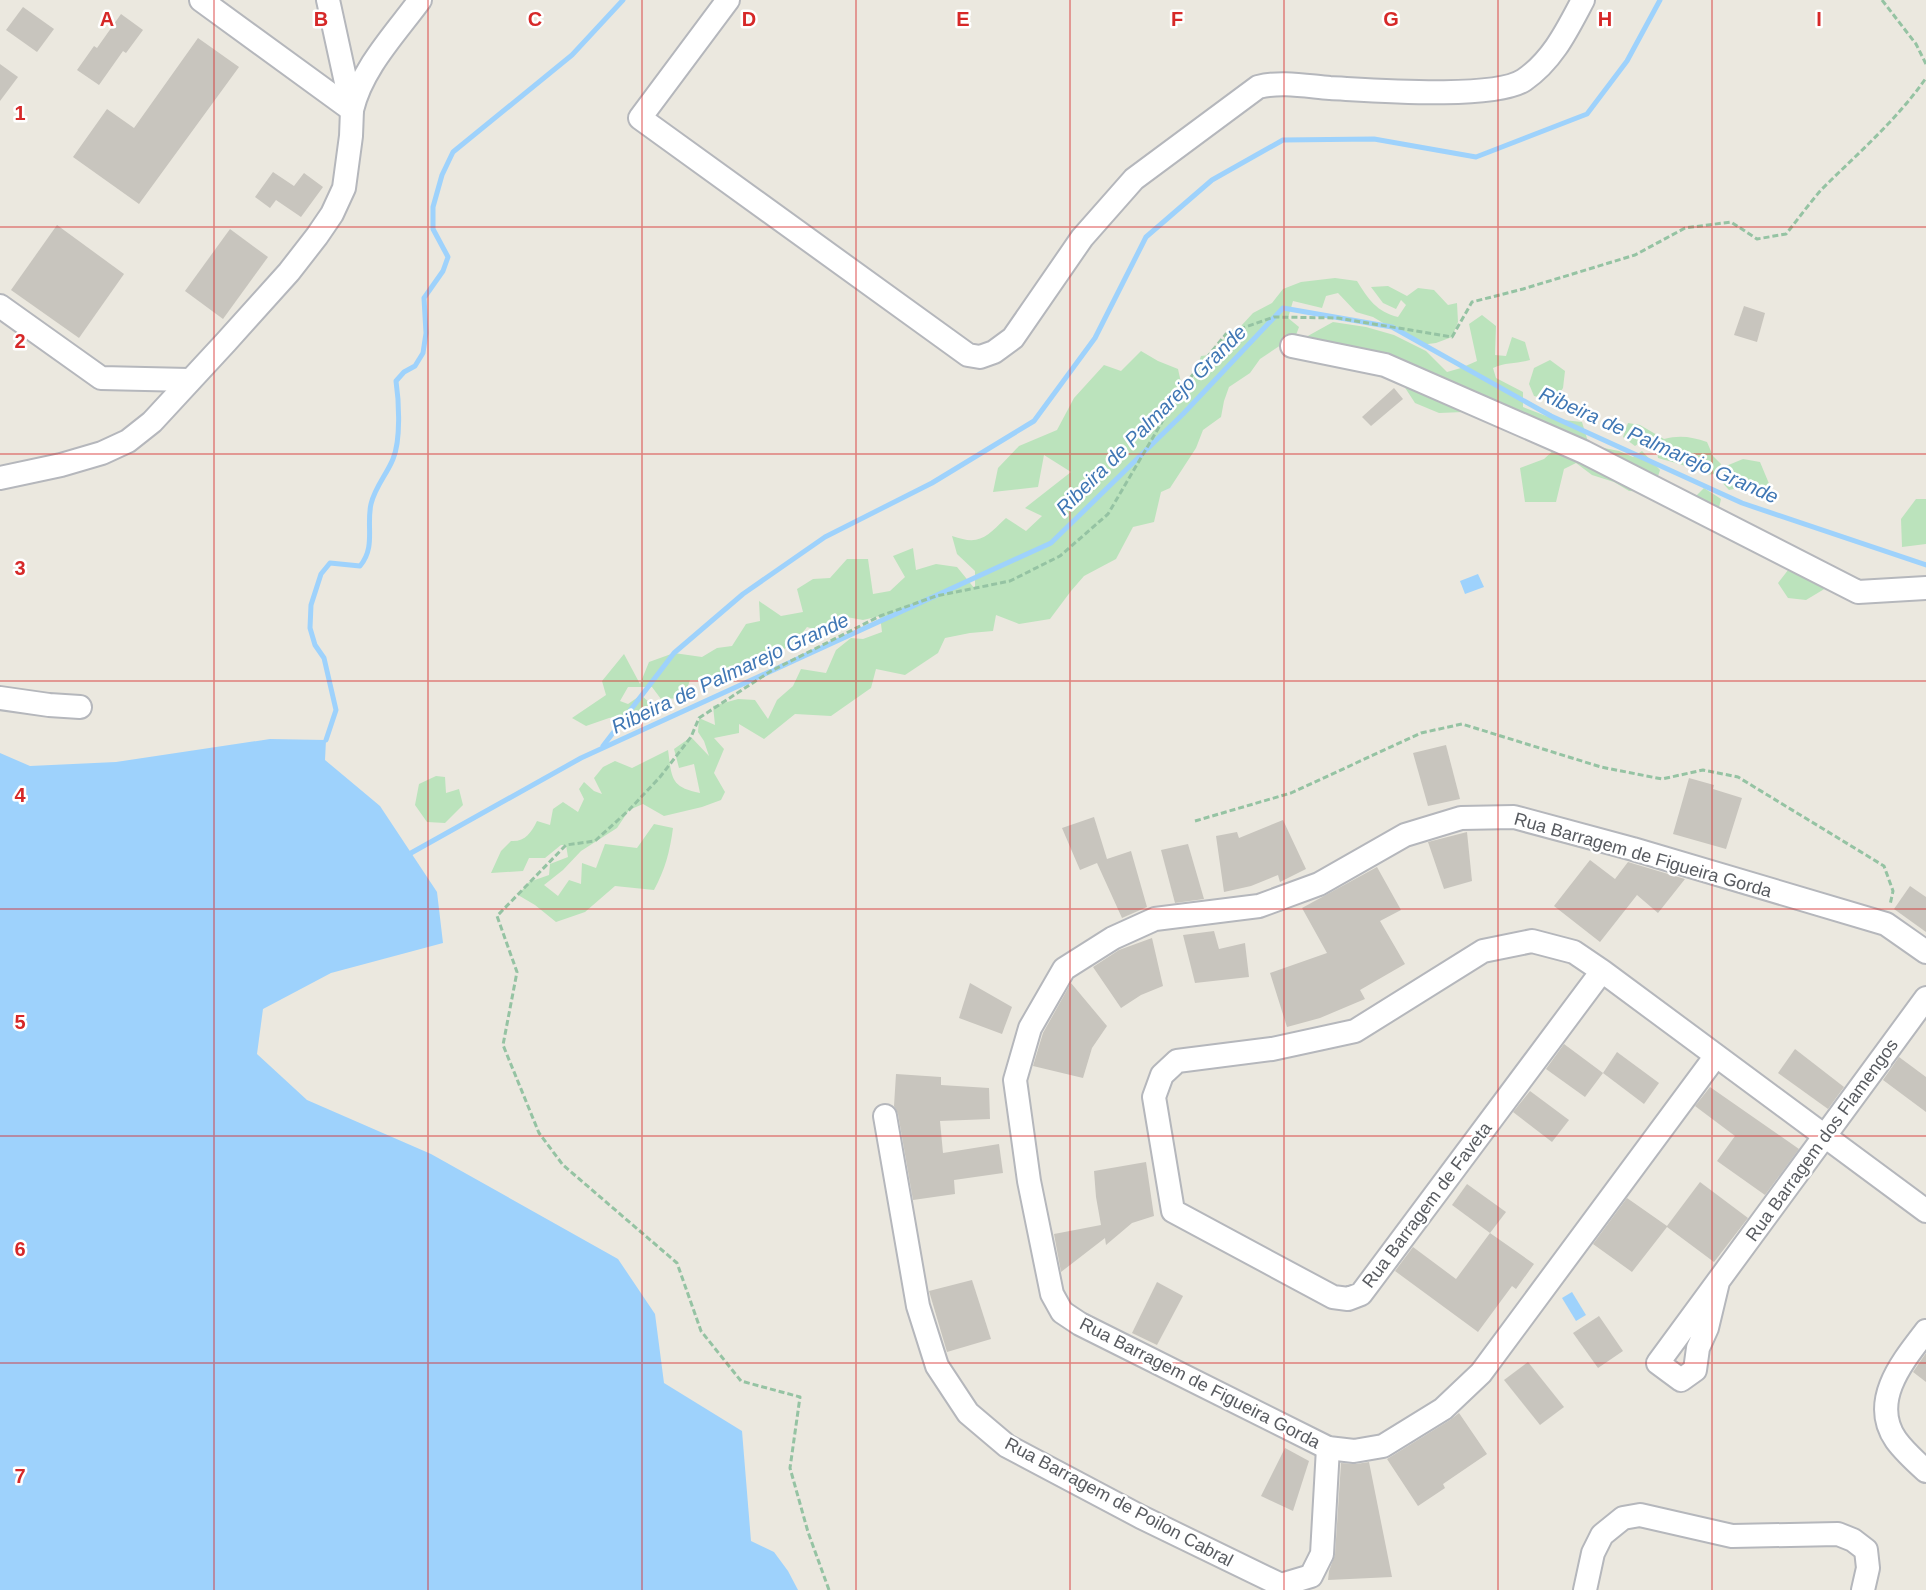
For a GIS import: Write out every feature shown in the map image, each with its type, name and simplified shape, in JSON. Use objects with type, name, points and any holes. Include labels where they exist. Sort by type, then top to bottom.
[{"type":"street","points":[[201,0],[352,110]]},
{"type":"street","points":[[328,0],[352,110]]},
{"type":"street","points":[[0,478],[61,465],[102,453],[128,441],[152,422],[290,272],[332,213],[344,188],[349,160],[352,110],[356,94],[371,66],[420,0]]},
{"type":"street","points":[[728,0],[640,118],[968,355],[980,357],[994,352],[1013,338],[1082,238],[1134,179],[1258,87],[1278,83],[1370,90],[1462,91],[1510,87],[1539,68],[1555,51],[1583,0]]},
{"type":"street","points":[[0,306],[101,378],[189,380]]},
{"type":"street","points":[[1292,346],[1384,365],[1584,452],[1858,592],[1926,588]]},
{"type":"street","points":[[0,698],[80,707]]},
{"type":"street","name":"Rua Barragem de Figueira Gorda","points":[[1715,1057],[1481,1373],[1443,1409],[1383,1446],[1354,1451],[1328,1448],[1080,1324],[1062,1312],[1052,1294],[1029,1181],[1015,1080],[1030,1028],[1064,969],[1113,938],[1155,919],[1259,906],[1320,884],[1405,835],[1461,818],[1514,817],[1633,849],[1886,924],[1926,952]]},
{"type":"street","name":"Rua Barragem de Faveta","points":[[1602,971],[1362,1294],[1348,1299],[1333,1298],[1173,1211],[1154,1097],[1162,1075],[1177,1061],[1272,1049],[1355,1031],[1483,951],[1532,941],[1574,952],[1602,971],[1715,1057],[1825,1135],[1926,1211]]},
{"type":"street","name":"Rua Barragem dos Flamengos","points":[[1718,1282],[1926,998]]},
{"type":"street","name":"Rua Barragem de Poilon Cabral","points":[[885,1116],[918,1306],[937,1366],[968,1413],[1007,1446],[1141,1517],[1281,1585],[1311,1576],[1322,1554],[1328,1448]]},
{"type":"street","points":[[1926,1331],[1899,1367],[1888,1393],[1887,1417],[1896,1440],[1926,1471]]},
{"type":"street","points":[[1585,1590],[1593,1552],[1602,1535],[1623,1518],[1640,1515],[1732,1536],[1838,1534],[1853,1540],[1866,1550],[1868,1568],[1863,1590]]},
{"type":"path","points":[[1882,0],[1916,44],[1926,64]]},
{"type":"path","points":[[829,1590],[808,1532],[790,1468],[800,1397],[741,1382],[701,1331],[677,1263],[563,1165],[539,1133],[503,1045],[517,972],[496,916],[567,845],[595,842],[629,810],[691,737],[699,718],[771,671],[880,616],[936,596],[1010,580],[1060,556],[1108,514],[1182,388],[1226,334],[1274,317],[1338,318],[1452,337],[1472,302],[1524,289],[1635,255],[1685,228],[1731,222],[1757,239],[1786,234],[1820,191],[1880,134],[1909,102],[1926,78]]},
{"type":"path","points":[[1195,821],[1291,794],[1421,733],[1462,724],[1601,767],[1662,779],[1703,770],[1738,777],[1884,866],[1893,891],[1886,924]]},
{"type":"green space","points":[[1335,278],[1357,281],[1374,304],[1384,312],[1398,317],[1406,305],[1401,300],[1396,309],[1383,303],[1371,287],[1388,286],[1407,296],[1418,288],[1434,290],[1448,305],[1457,303],[1458,322],[1452,337],[1436,343],[1420,345],[1373,317],[1356,312],[1338,293],[1326,296],[1322,308],[1293,301],[1288,318],[1299,327],[1296,335],[1260,359],[1250,373],[1229,387],[1221,417],[1203,430],[1196,448],[1170,488],[1161,492],[1154,522],[1133,527],[1116,559],[1084,576],[1050,619],[1019,624],[996,615],[993,631],[945,638],[938,653],[905,675],[876,669],[871,688],[831,716],[795,714],[764,739],[739,724],[739,733],[714,738],[724,749],[714,773],[725,792],[721,800],[664,816],[643,804],[629,810],[617,828],[581,851],[563,870],[544,885],[558,896],[569,880],[581,884],[582,863],[596,868],[605,844],[637,848],[654,824],[673,828],[666,860],[654,890],[615,886],[585,912],[556,922],[518,895],[529,882],[549,875],[550,864],[568,857],[566,845],[561,845],[545,858],[529,858],[523,871],[491,873],[501,851],[511,841],[527,836],[537,821],[550,825],[553,809],[563,802],[578,812],[584,799],[579,789],[584,782],[594,791],[602,794],[594,778],[603,767],[615,761],[632,768],[668,750],[674,780],[683,788],[700,793],[694,764],[679,768],[674,749],[691,737],[709,756],[698,732],[699,718],[715,725],[713,706],[738,699],[755,700],[768,719],[777,700],[793,686],[801,669],[826,673],[836,650],[851,638],[863,639],[882,632],[880,616],[863,620],[841,616],[827,633],[807,627],[794,644],[778,652],[755,658],[730,678],[717,675],[708,680],[690,680],[684,698],[661,699],[652,687],[628,687],[620,701],[628,704],[641,695],[651,704],[634,714],[609,718],[586,726],[572,718],[606,695],[602,681],[624,654],[640,684],[649,662],[674,653],[702,657],[717,648],[732,646],[746,624],[760,621],[759,601],[781,616],[803,612],[797,589],[813,579],[830,578],[847,559],[868,559],[873,594],[890,591],[905,577],[893,556],[913,548],[916,570],[936,564],[957,567],[975,589],[975,571],[957,554],[952,536],[969,540],[982,538],[1006,518],[1026,531],[1042,516],[1025,508],[1071,472],[1044,455],[1038,487],[993,492],[998,468],[1019,446],[1057,430],[1074,398],[1104,365],[1121,371],[1141,351],[1178,369],[1182,387],[1192,382],[1201,356],[1217,354],[1226,334],[1241,326],[1253,313],[1272,303],[1283,289],[1301,282]]},
{"type":"green space","points":[[1482,315],[1496,326],[1495,355],[1506,356],[1512,337],[1525,342],[1530,360],[1493,368],[1496,378],[1523,392],[1523,407],[1554,419],[1582,422],[1589,445],[1619,451],[1633,457],[1642,451],[1660,470],[1653,492],[1629,491],[1614,482],[1592,475],[1576,463],[1564,469],[1556,502],[1525,502],[1520,468],[1544,459],[1557,447],[1491,405],[1464,412],[1439,413],[1415,403],[1402,383],[1317,345],[1306,337],[1333,322],[1366,327],[1394,335],[1426,351],[1447,372],[1477,361],[1469,324]]},
{"type":"green space","points":[[1550,360],[1565,371],[1563,388],[1554,401],[1534,396],[1529,384],[1534,368]]},
{"type":"green space","points":[[1628,423],[1640,425],[1664,439],[1686,437],[1707,442],[1713,456],[1721,464],[1717,474],[1703,475],[1687,467],[1658,458],[1656,443],[1645,439],[1635,446],[1623,437]]},
{"type":"green space","points":[[1743,459],[1760,462],[1770,486],[1729,490],[1720,480],[1726,466]]},
{"type":"green space","points":[[1704,488],[1721,499],[1718,512],[1702,505],[1696,496]]},
{"type":"green space","points":[[1916,499],[1926,499],[1926,544],[1902,547],[1901,519]]},
{"type":"green space","points":[[1794,547],[1812,555],[1828,567],[1826,588],[1806,600],[1788,598],[1778,583],[1792,565]]},
{"type":"green space","points":[[436,776],[445,777],[446,793],[459,789],[463,805],[445,823],[427,822],[415,805],[419,784]]},
{"type":"water","points":[[1478,574],[1484,587],[1465,594],[1460,581]]},
{"type":"water","points":[[270,739],[326,740],[325,760],[380,806],[437,892],[443,943],[331,973],[263,1009],[257,1054],[307,1100],[431,1154],[618,1259],[655,1314],[664,1383],[742,1431],[751,1541],[774,1552],[798,1590],[0,1590],[0,753],[30,766],[116,762]]},
{"type":"water","points":[[1572,1292],[1586,1315],[1576,1321],[1562,1298]]},
{"type":"building","points":[[23,7],[54,29],[37,52],[6,30]]},
{"type":"building","points":[[121,14],[143,30],[126,53],[123,51],[99,85],[77,70],[94,46],[97,48]]},
{"type":"building","points":[[198,38],[239,67],[139,204],[73,157],[107,109],[134,128]]},
{"type":"building","points":[[0,64],[18,77],[0,101]]},
{"type":"building","points":[[273,172],[294,186],[304,173],[323,187],[301,217],[276,200],[270,208],[255,197]]},
{"type":"building","points":[[57,225],[124,274],[79,338],[11,290]]},
{"type":"building","points":[[230,229],[268,257],[223,319],[185,291]]},
{"type":"building","points":[[1744,306],[1765,313],[1757,342],[1734,335]]},
{"type":"building","points":[[1394,388],[1403,399],[1371,426],[1362,417]]},
{"type":"building","points":[[1446,745],[1460,799],[1428,806],[1413,753]]},
{"type":"building","points":[[1689,778],[1714,785],[1713,789],[1742,798],[1726,849],[1673,834]]},
{"type":"building","points":[[1094,817],[1107,859],[1131,851],[1147,907],[1122,918],[1097,863],[1080,870],[1062,828]]},
{"type":"building","points":[[1283,820],[1306,869],[1280,882],[1278,875],[1251,886],[1224,892],[1216,836],[1237,832],[1239,838]]},
{"type":"building","points":[[1467,832],[1472,881],[1444,889],[1428,842]]},
{"type":"building","points":[[1188,844],[1204,899],[1175,903],[1161,850]]},
{"type":"building","points":[[1590,860],[1615,879],[1628,862],[1685,879],[1658,913],[1637,895],[1600,942],[1554,906]]},
{"type":"building","points":[[1377,867],[1401,910],[1380,921],[1405,964],[1360,990],[1365,999],[1320,1018],[1287,1027],[1270,973],[1327,953],[1302,908]]},
{"type":"building","points":[[1910,886],[1926,897],[1926,932],[1894,909]]},
{"type":"building","points":[[1214,931],[1219,949],[1245,943],[1249,977],[1195,983],[1183,935]]},
{"type":"building","points":[[1152,938],[1163,986],[1141,995],[1121,1008],[1093,967],[1119,950]]},
{"type":"building","points":[[970,983],[1012,1007],[1002,1034],[959,1018]]},
{"type":"building","points":[[1071,983],[1107,1026],[1092,1048],[1083,1078],[1033,1066],[1043,1033]]},
{"type":"building","points":[[1564,1044],[1603,1073],[1585,1097],[1546,1069]]},
{"type":"building","points":[[1795,1049],[1844,1087],[1828,1109],[1778,1073]]},
{"type":"building","points":[[1617,1052],[1659,1083],[1644,1104],[1603,1073]]},
{"type":"building","points":[[1899,1057],[1926,1077],[1926,1112],[1883,1080]]},
{"type":"building","points":[[896,1074],[941,1077],[941,1085],[989,1088],[990,1119],[940,1121],[943,1153],[999,1144],[1003,1173],[954,1180],[955,1194],[913,1200],[898,1114],[894,1106]]},
{"type":"building","points":[[1710,1087],[1799,1149],[1765,1195],[1717,1161],[1735,1136],[1695,1106]]},
{"type":"building","points":[[1530,1091],[1569,1120],[1552,1142],[1513,1112]]},
{"type":"building","points":[[1146,1162],[1154,1216],[1132,1223],[1106,1245],[1105,1238],[1061,1272],[1054,1234],[1101,1225],[1094,1171]]},
{"type":"building","points":[[1700,1182],[1748,1218],[1714,1262],[1667,1227],[1632,1272],[1593,1244],[1627,1198],[1667,1226]]},
{"type":"building","points":[[1467,1184],[1506,1212],[1490,1233],[1452,1205]]},
{"type":"building","points":[[1490,1233],[1534,1264],[1516,1289],[1512,1286],[1478,1332],[1395,1271],[1413,1247],[1456,1279]]},
{"type":"building","points":[[972,1280],[991,1339],[947,1352],[929,1291]]},
{"type":"building","points":[[1157,1282],[1183,1296],[1157,1345],[1132,1333]]},
{"type":"building","points":[[1599,1316],[1623,1351],[1598,1368],[1573,1333]]},
{"type":"building","points":[[1926,1353],[1926,1382],[1913,1372]]},
{"type":"building","points":[[1528,1362],[1564,1407],[1540,1425],[1504,1380]]},
{"type":"building","points":[[1459,1413],[1487,1454],[1443,1484],[1445,1488],[1418,1506],[1387,1459]]},
{"type":"building","points":[[1285,1448],[1309,1461],[1293,1511],[1261,1496]]},
{"type":"building","points":[[1369,1462],[1392,1577],[1328,1580],[1335,1555],[1341,1463]]},
{"type":"waterway","points":[[326,740],[336,710],[324,658],[315,645],[310,628],[311,605],[321,574],[330,563],[360,566],[368,551],[371,504],[396,451],[398,431],[396,381],[404,372],[415,366],[423,353],[426,333],[424,298],[443,271],[448,257],[433,229],[433,207],[442,175],[453,152],[572,55],[623,0]]},
{"type":"waterway","points":[[603,746],[674,653],[743,594],[825,537],[932,483],[1034,421],[1095,338],[1146,237],[1212,180],[1283,140],[1374,139],[1476,157],[1587,114],[1627,61],[1660,0]]},
{"type":"waterway","name":"Ribeira de Palmarejo Grande","points":[[411,853],[581,758],[1051,543],[1183,414],[1283,308],[1392,327],[1551,416],[1742,503],[1926,565]]}]
